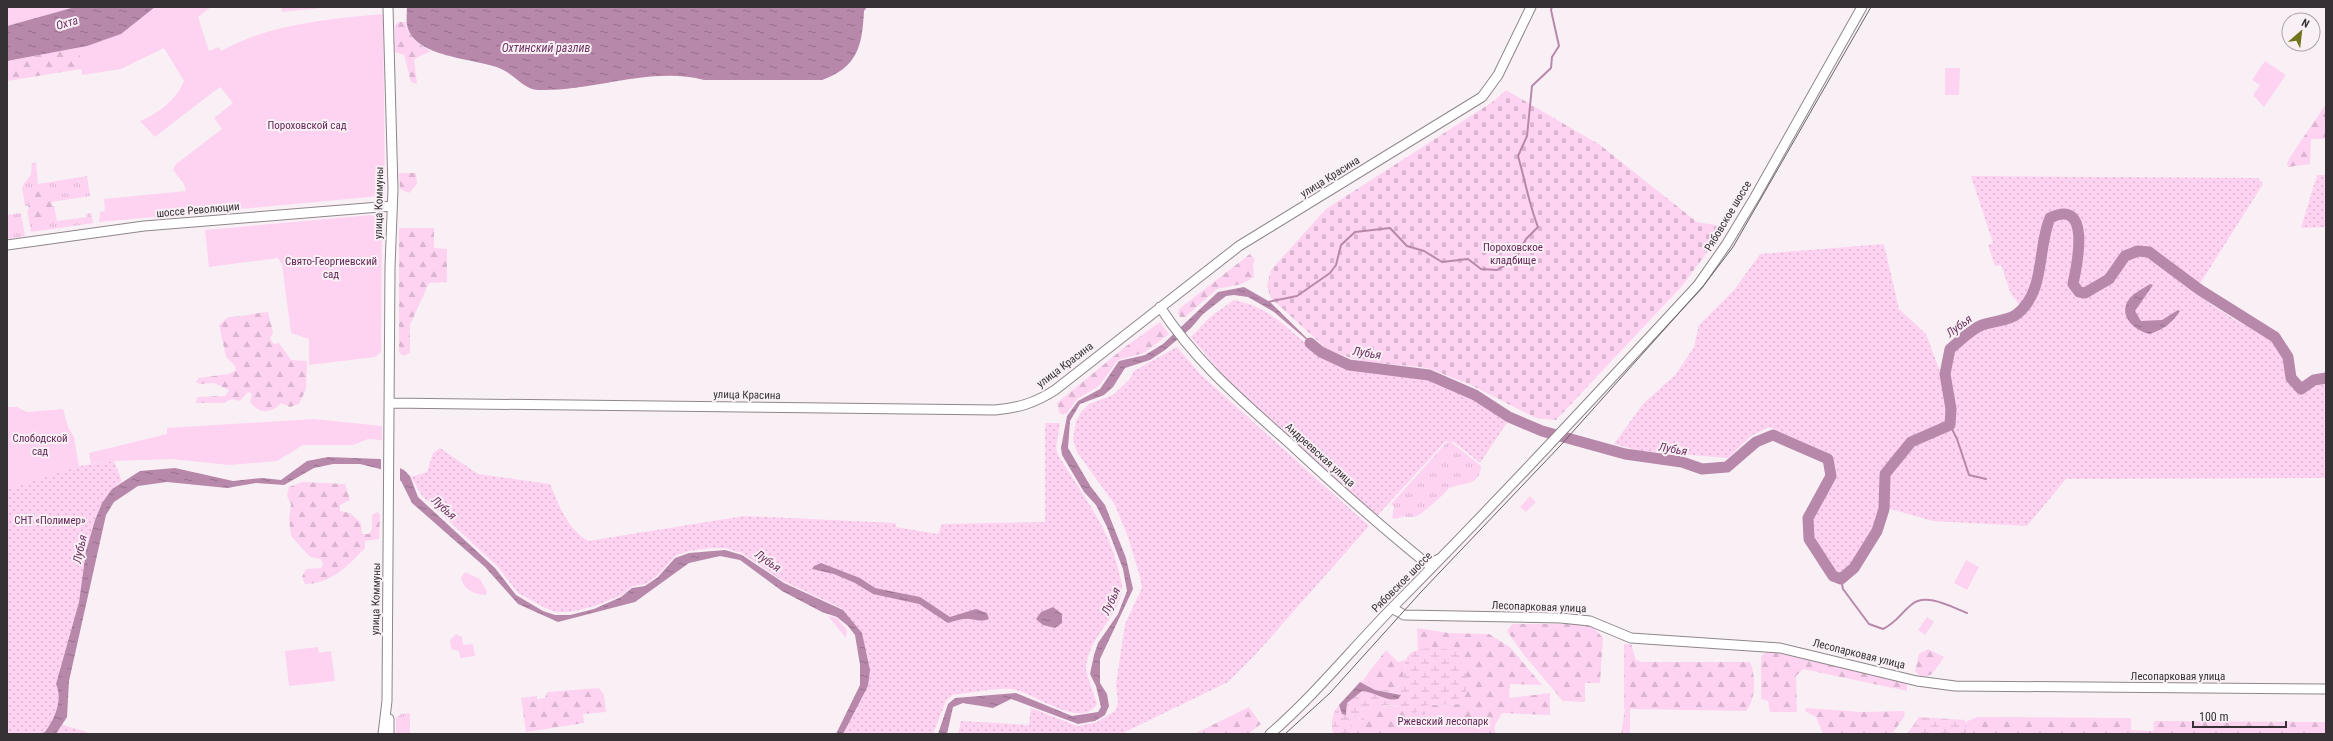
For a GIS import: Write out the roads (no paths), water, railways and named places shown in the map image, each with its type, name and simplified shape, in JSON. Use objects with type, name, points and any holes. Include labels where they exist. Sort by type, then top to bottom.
[{"type":"main road","name":"улица Коммуны","points":[[388,7],[392,206],[387,710],[389,734]]},
{"type":"main road","name":"улица Красина","points":[[389,403],[1015,409],[1039,400],[1055,390],[1239,246],[1482,97],[1498,75],[1531,7]]},
{"type":"main road","name":"Рябовское шоссе","points":[[1270,734],[1295,712],[1392,608],[1446,555],[1698,284],[1715,261],[1755,197],[1862,7]]},
{"type":"main road","name":"шоссе Революции","points":[[7,245],[144,226],[392,206]]},
{"type":"main road","name":"Андреевская улица","points":[[1160,307],[1186,343],[1215,376],[1395,538],[1428,564],[1446,555]]},
{"type":"main road","name":"Лесопарковая улица","points":[[1392,608],[1404,615],[1560,618],[1590,621],[1631,638],[1788,649],[1917,681],[1955,686],[2326,689]]},
{"type":"main road","name":"улица Коммуны","points":[[383,734],[387,710]]},
{"type":"water","name":"Охта","points":[[75,7],[155,7],[121,34],[87,46],[7,61],[7,26]]},
{"type":"water","name":"Охтинский разлив","points":[[407,7],[867,7],[864,11],[862,35],[856,54],[851,62],[843,69],[822,80],[704,80],[684,76],[663,76],[558,90],[538,90],[528,87],[499,68],[446,55],[421,44],[412,36],[407,25]]},
{"type":"water","points":[[2150,284],[2153,285],[2135,311],[2141,321],[2162,320],[2178,310],[2180,311],[2167,325],[2150,334],[2133,326],[2126,316],[2125,310],[2126,304],[2130,298]]},
{"type":"water","points":[[1244,287],[1270,302],[1321,352],[1274,312],[1248,297],[1234,295],[1226,296],[1203,314],[1191,328],[1165,350],[1150,360],[1125,368],[1113,387],[1104,395],[1080,404],[1070,421],[1068,448],[1091,487],[1105,505],[1126,558],[1133,589],[1100,659],[1100,683],[1107,694],[1109,706],[1105,715],[1095,721],[1078,724],[1011,699],[993,708],[963,703],[953,707],[947,734],[938,734],[948,704],[955,698],[1016,693],[1072,716],[1098,712],[1101,707],[1096,686],[1090,674],[1094,655],[1098,643],[1118,614],[1127,591],[1123,569],[1107,527],[1096,505],[1084,492],[1062,455],[1061,448],[1067,416],[1078,401],[1100,389],[1119,361],[1145,355],[1163,344],[1218,292]]},
{"type":"water","points":[[328,457],[380,459],[404,470],[410,476],[418,497],[495,568],[516,595],[543,611],[555,615],[570,615],[594,609],[621,597],[632,588],[645,586],[658,577],[675,558],[689,553],[725,550],[742,555],[784,583],[843,610],[862,633],[870,670],[868,686],[843,734],[836,734],[860,685],[860,665],[855,635],[848,626],[837,617],[822,612],[782,591],[740,560],[720,556],[689,563],[635,602],[558,622],[518,604],[485,567],[412,503],[401,481],[380,469],[360,464],[333,464],[314,468],[284,485],[256,483],[227,488],[167,482],[138,486],[114,502],[106,515],[69,681],[67,717],[56,734],[39,734],[45,732],[57,709],[59,696],[56,684],[79,602],[86,551],[95,520],[102,503],[112,489],[140,471],[175,468],[233,481],[262,478],[281,480],[307,461]]},
{"type":"water","points":[[821,563],[860,578],[875,588],[920,597],[950,617],[976,609],[987,613],[989,619],[982,621],[964,619],[948,623],[919,604],[873,594],[855,583],[834,574],[812,569],[814,566]]},
{"type":"water","points":[[1053,607],[1062,614],[1062,623],[1055,628],[1043,625],[1036,619],[1041,612]]},
{"type":"water","points":[[1360,682],[1375,690],[1401,695],[1398,699],[1394,700],[1362,691],[1347,703],[1346,715],[1342,714],[1339,705]]},
{"type":"waterway","points":[[1268,302],[1297,296],[1330,273],[1336,265],[1341,245],[1355,232],[1390,228],[1407,246],[1424,251],[1442,262],[1468,259],[1481,269],[1497,270],[1515,260],[1526,239],[1538,227],[1518,156],[1527,136],[1532,86],[1551,68],[1552,57],[1559,46],[1551,10],[1552,7]]},
{"type":"waterway","name":"Лубья","points":[[1310,343],[1321,352],[1349,365],[1429,375],[1475,395],[1509,417],[1542,431],[1625,454],[1682,462],[1702,469],[1727,467],[1756,442],[1773,435],[1828,459],[1831,476],[1808,518],[1809,539],[1833,576],[1841,579],[1854,568],[1877,531],[1884,509],[1885,474],[1911,442],[1950,425],[1951,409],[1945,374],[1950,349],[1978,327],[2014,316],[2026,305],[2033,294],[2040,269],[2043,242],[2050,218],[2063,214],[2072,217],[2077,225],[2079,249],[2073,284],[2079,292],[2085,293],[2109,279],[2125,256],[2138,251],[2149,252],[2200,290],[2275,337],[2288,357],[2291,378],[2301,389],[2314,380],[2326,378]]},
{"type":"waterway","points":[[1950,425],[1957,439],[1969,475],[1986,479]]},
{"type":"waterway","points":[[1841,579],[1843,589],[1869,624],[1883,629],[1895,621],[1917,601],[1931,600],[1946,604],[1967,613]]},
{"type":"tram line","points":[[1285,734],[1330,693],[1421,592],[1560,446],[1704,285],[1733,247],[1871,7]]},
{"type":"park label","name":"Пороховской сад","points":[[307,125]]},
{"type":"park label","name":"Пороховское кладбище","points":[[1513,253]]},
{"type":"park label","name":"Свято-Георгиевский сад","points":[[331,267]]},
{"type":"park label","name":"Слободской сад","points":[[40,444]]},
{"type":"park label","name":"СНТ «Полимер»","points":[[50,520]]},
{"type":"park label","name":"Ржевский лесопарк","points":[[1443,721]]}]
